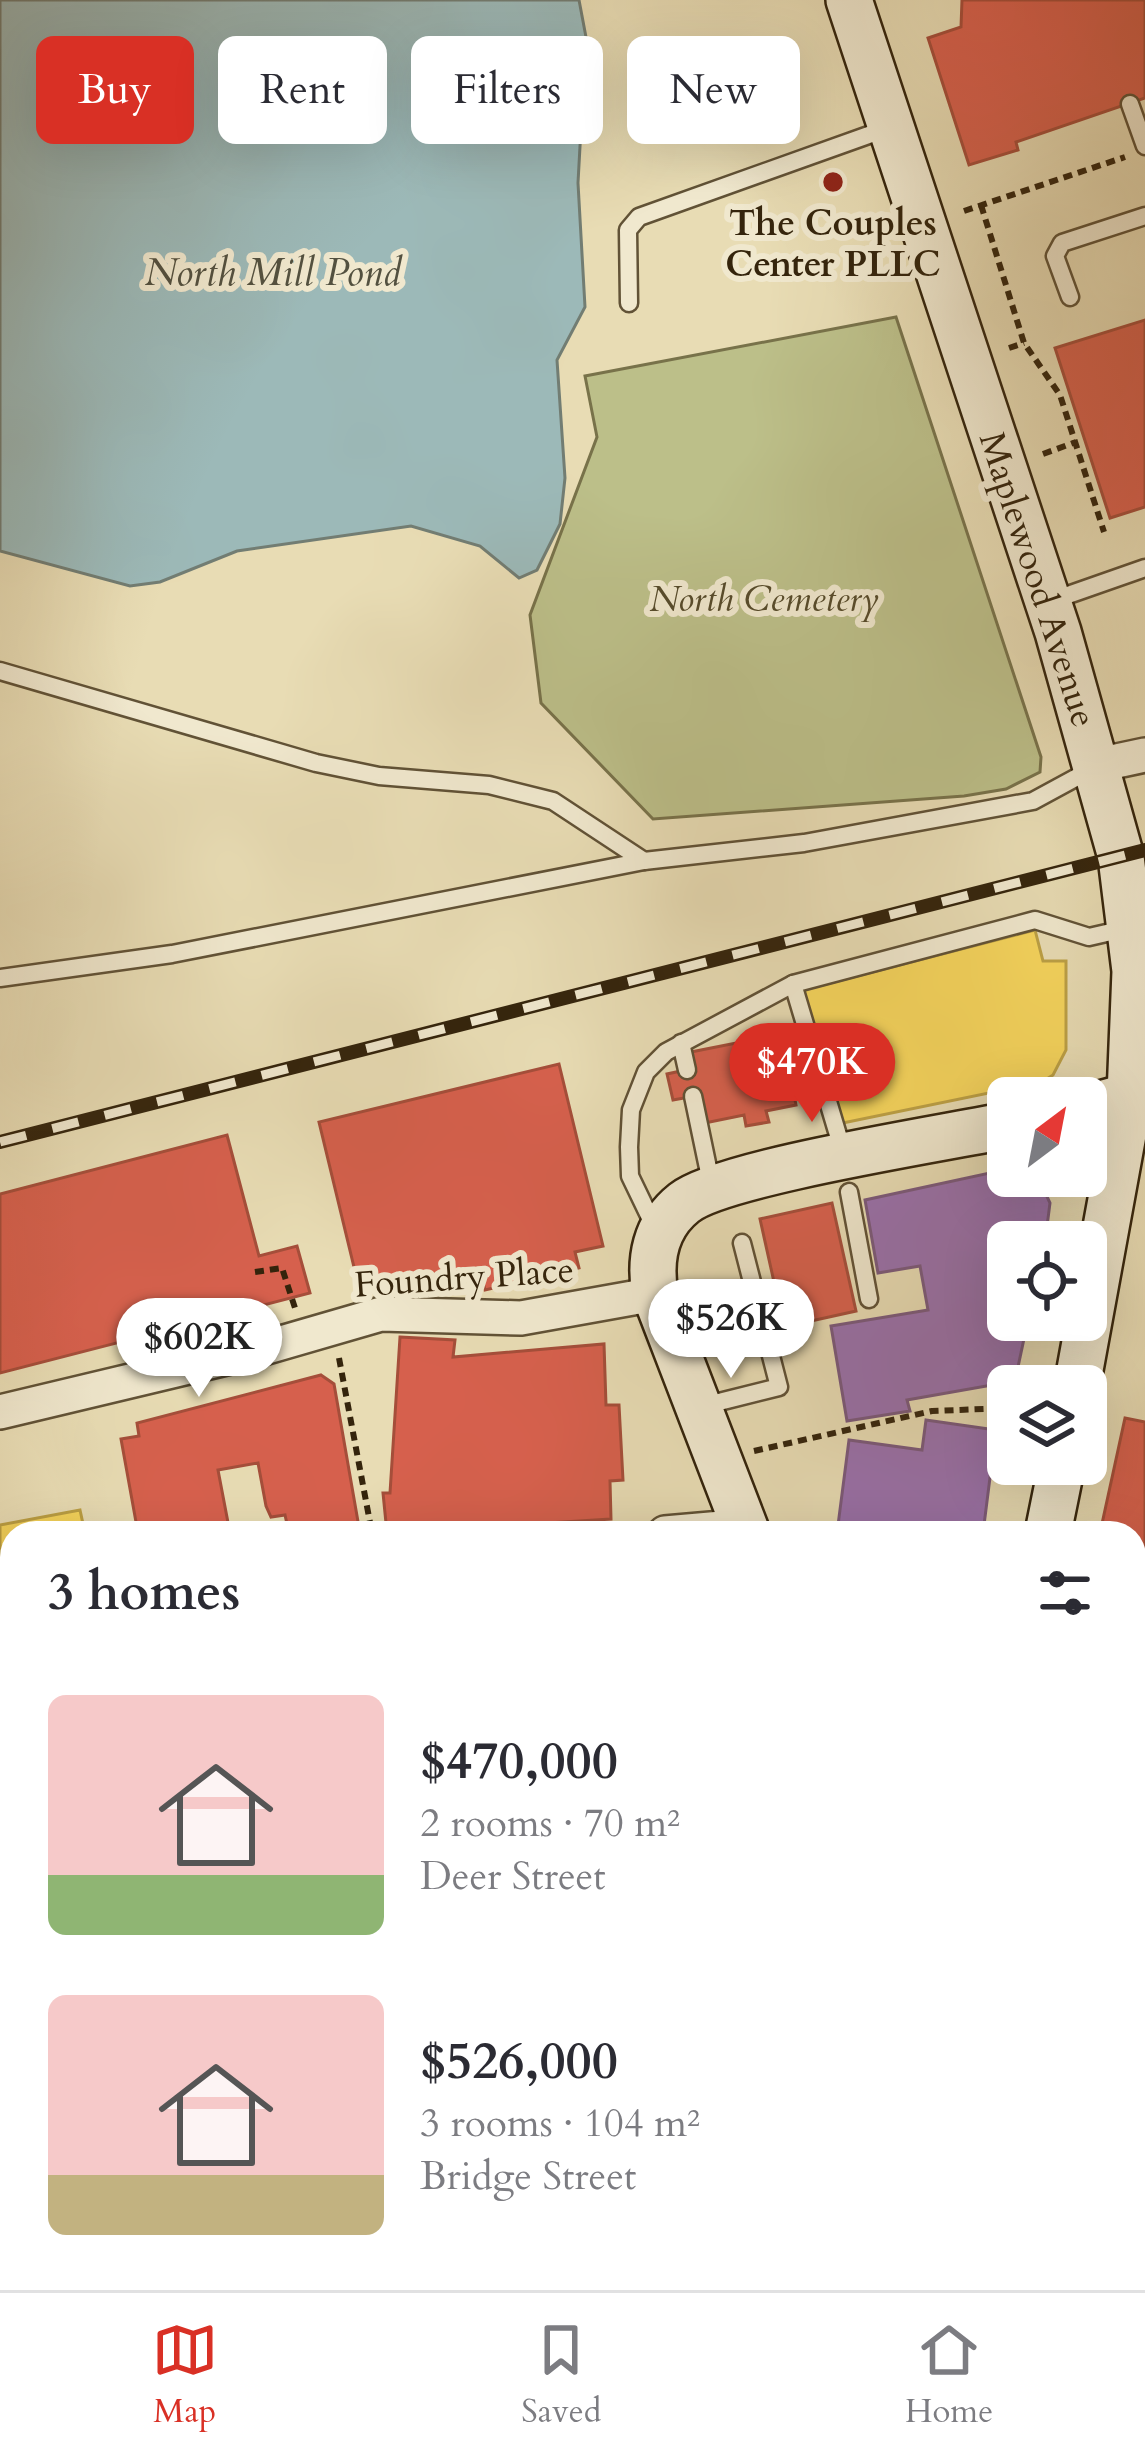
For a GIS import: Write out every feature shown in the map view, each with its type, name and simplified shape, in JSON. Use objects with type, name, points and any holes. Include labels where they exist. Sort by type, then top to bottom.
[{"type":"street","name":"Maplewood Avenue","points":[[849,0],[1047,602],[1116,832],[1131,928],[1138,1094],[1081,1365]]},
{"type":"street","points":[[1098,765],[1145,755]]},
{"type":"street","points":[[1107,1102],[1138,1094]]},
{"type":"street","points":[[743,1521],[655,1294],[651,1270],[663,1228],[712,1187],[847,1176],[987,1132]]},
{"type":"street","name":"Foundry Place","points":[[0,1412],[243,1354],[332,1325],[410,1312],[521,1318],[655,1294]]},
{"type":"street","points":[[1050,1521],[1058,1485]]},
{"type":"lane","points":[[1130,104],[1145,146]]},
{"type":"lane","points":[[629,303],[628,230],[639,217],[892,127]]},
{"type":"lane","points":[[1070,297],[1055,256],[1062,243],[1145,216]]},
{"type":"lane","points":[[1047,602],[1145,568]]},
{"type":"lane","points":[[0,671],[316,763],[379,776],[489,785],[553,801],[644,861]]},
{"type":"lane","points":[[0,978],[172,954],[644,861],[804,843],[1033,801],[1098,765]]},
{"type":"lane","points":[[663,1228],[630,1176],[631,1110],[646,1072],[681,1043],[793,984],[1035,920],[1089,937],[1131,928]]},
{"type":"lane","points":[[793,984],[847,1176],[869,1299]]},
{"type":"lane","points":[[681,1043],[687,1070]]},
{"type":"lane","points":[[693,1096],[712,1187]]},
{"type":"lane","points":[[698,1407],[779,1387],[742,1243]]},
{"type":"lane","points":[[234,1312],[243,1354]]},
{"type":"path","points":[[964,211],[1120,158]]},
{"type":"path","points":[[981,205],[1024,343],[1050,374],[1104,532]]},
{"type":"path","points":[[1009,348],[1024,343]]},
{"type":"path","points":[[1043,454],[1076,442]]},
{"type":"path","points":[[255,1272],[282,1268],[297,1312]]},
{"type":"path","points":[[332,1325],[370,1521]]},
{"type":"path","points":[[751,1451],[932,1411],[987,1409]]},
{"type":"green space","name":"North Cemetery","points":[[896,317],[1041,757],[1040,772],[1006,789],[964,796],[653,819],[541,703],[530,615],[597,437],[585,376]]},
{"type":"water","name":"North Mill Pond","points":[[0,0],[579,0],[586,36],[411,36],[411,144],[580,144],[585,307],[557,360],[565,478],[560,524],[537,570],[519,578],[480,546],[411,526],[237,551],[160,582],[130,586],[0,551]]},
{"type":"building: Homes","points":[[1035,930],[1043,961],[1066,961],[1066,1050],[1050,1077],[987,1077],[987,1093],[838,1124],[803,990]]},
{"type":"building: Homes","points":[[80,1510],[82,1521],[21,1521]]},
{"type":"building: Shops","points":[[962,0],[1145,0],[1145,98],[1016,142],[1018,150],[969,165],[928,38],[961,27]]},
{"type":"building: Shops","points":[[1145,320],[1145,507],[1110,518],[1055,348]]},
{"type":"building: Shops","points":[[782,1034],[796,1105],[766,1111],[769,1122],[746,1126],[744,1115],[700,1124],[695,1096],[673,1100],[667,1074],[690,1069],[686,1053]]},
{"type":"building: Shops","points":[[559,1064],[603,1246],[575,1252],[579,1268],[485,1290],[481,1275],[438,1285],[435,1274],[360,1292],[319,1122]]},
{"type":"building: Shops","points":[[227,1135],[259,1256],[297,1246],[310,1293],[0,1373],[0,1194]]},
{"type":"building: Shops","points":[[832,1203],[856,1311],[784,1327],[760,1219]]},
{"type":"building: Shops","points":[[400,1337],[455,1340],[453,1357],[604,1344],[606,1405],[619,1405],[623,1480],[610,1481],[611,1519],[386,1521],[383,1493],[390,1493]]},
{"type":"building: Shops","points":[[321,1375],[334,1384],[358,1521],[271,1517],[258,1463],[218,1470],[228,1521],[136,1521],[121,1439],[139,1436],[137,1423]]},
{"type":"building: Shops","points":[[1125,1418],[1145,1422],[1145,1521],[1103,1521]]},
{"type":"building: Offices","points":[[987,1174],[987,1197],[1047,1197],[1048,1221],[987,1221],[987,1341],[1024,1341],[1018,1365],[987,1365],[987,1386],[907,1400],[910,1411],[847,1421],[831,1326],[928,1310],[920,1266],[878,1273],[865,1200]]},
{"type":"building: Offices","points":[[926,1420],[987,1429],[985,1521],[839,1521],[849,1440],[922,1450]]},
{"type":"railway","points":[[0,1142],[1145,850]]},
{"type":"place","name":"The Couples Center PLLC","points":[[833,182]]}]
